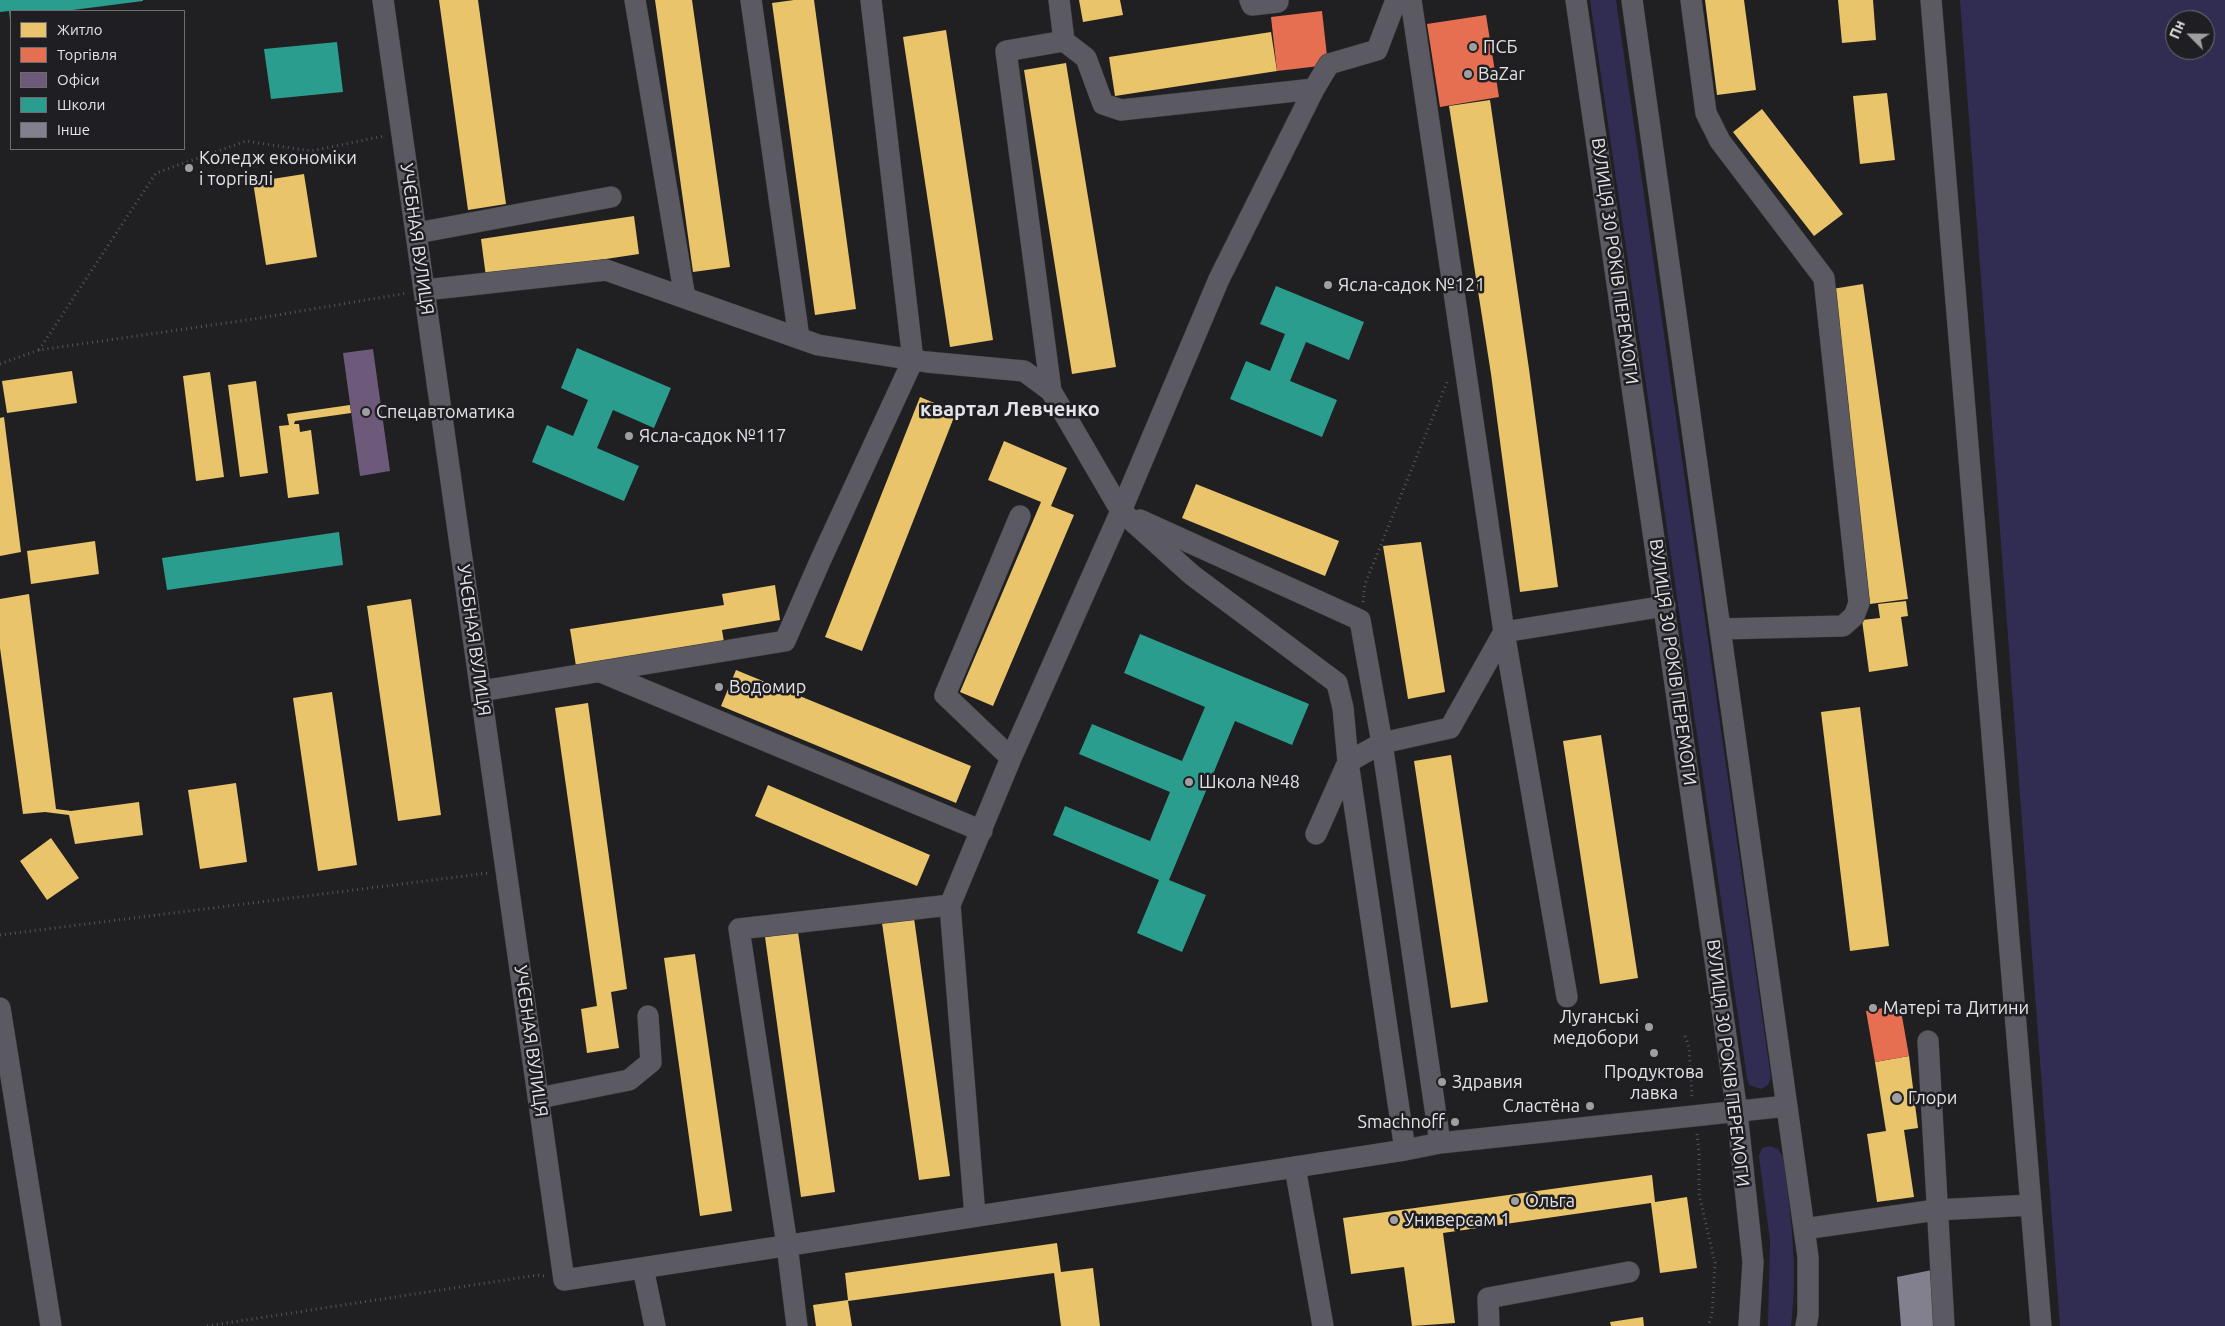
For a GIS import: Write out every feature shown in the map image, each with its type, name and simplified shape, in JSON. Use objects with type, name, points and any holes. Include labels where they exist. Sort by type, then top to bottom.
[{"type":"street","name":"УЧЄБНАЯ ВУЛИЦЯ","points":[[384,0],[564,1280]]},
{"type":"street","points":[[635,0],[685,298]]},
{"type":"street","points":[[751,0],[799,338]]},
{"type":"street","points":[[481,692],[785,642],[821,559],[913,360],[871,0]]},
{"type":"street","points":[[1059,0],[1064,41],[1086,58],[1103,104],[1121,110],[1314,89]]},
{"type":"street","points":[[1250,0],[1252,5],[1278,2]]},
{"type":"street","points":[[975,1216],[950,905],[1011,758],[1121,512],[1219,279],[1314,89],[1329,64],[1376,50],[1396,0]]},
{"type":"street","points":[[1411,0],[1504,632],[1567,997]]},
{"type":"street","name":"ВУЛИЦЯ 30 РОКІВ ПЕРЕМОГИ","points":[[1576,0],[1737,1112],[1753,1262],[1749,1326]]},
{"type":"street","points":[[1632,0],[1808,1257],[1808,1315],[1806,1326]]},
{"type":"street","points":[[1690,0],[1706,113],[1716,134],[1824,278],[1859,603],[1854,616],[1843,626],[1720,629]]},
{"type":"street","points":[[1931,0],[2041,1326]]},
{"type":"street","points":[[1064,41],[1006,51],[1051,391],[1121,512],[1192,575],[1337,683],[1344,708],[1348,762],[1405,1150]]},
{"type":"street","points":[[417,234],[612,197]]},
{"type":"street","points":[[424,290],[606,270],[818,346],[913,360],[1024,371],[1051,391]]},
{"type":"street","points":[[1121,512],[1360,620],[1382,743],[1440,1143]]},
{"type":"street","points":[[1011,758],[946,695],[1020,516]]},
{"type":"street","points":[[1504,632],[1665,606]]},
{"type":"street","points":[[1316,834],[1348,762],[1382,743],[1450,728],[1504,632]]},
{"type":"street","points":[[601,672],[982,831]]},
{"type":"street","points":[[797,1326],[787,1245],[739,929],[950,905]]},
{"type":"street","points":[[0,1008],[51,1326]]},
{"type":"street","points":[[539,1098],[629,1080],[651,1062],[648,1016]]},
{"type":"street","points":[[1928,1041],[1944,1326]]},
{"type":"street","points":[[564,1280],[1405,1150],[1440,1143],[1787,1106]]},
{"type":"street","points":[[1295,1167],[1324,1326]]},
{"type":"street","points":[[1804,1229],[1936,1210],[2031,1205]]},
{"type":"street","points":[[643,1268],[655,1326]]},
{"type":"street","points":[[1489,1326],[1488,1298],[1629,1272]]},
{"type":"path","points":[[39,350],[156,172],[246,141],[311,151],[402,134]]},
{"type":"path","points":[[0,364],[39,350],[254,319],[424,290]]},
{"type":"path","points":[[1360,620],[1365,584],[1450,374]]},
{"type":"path","points":[[0,935],[506,870]]},
{"type":"path","points":[[1685,1036],[1689,1047],[1699,1154],[1699,1194],[1715,1263],[1712,1315],[1708,1326]]},
{"type":"path","points":[[207,1326],[538,1275],[564,1280]]},
{"type":"shaded area","points":[[1590,0],[1616,0],[1771,1078],[1768,1085],[1761,1089],[1749,1085],[1747,1078]]},
{"type":"shaded area","points":[[1960,0],[2225,0],[2225,1326],[2060,1326]]},
{"type":"shaded area","points":[[1770,1146],[1778,1149],[1783,1157],[1789,1199],[1794,1263],[1791,1326],[1768,1326],[1770,1241],[1759,1156],[1762,1148]]},
{"type":"building: Житло","points":[[439,0],[478,0],[506,204],[468,210]]},
{"type":"building: Житло","points":[[655,0],[692,0],[730,267],[693,272]]},
{"type":"building: Житло","points":[[814,0],[856,309],[815,315],[772,3]]},
{"type":"building: Житло","points":[[1079,0],[1120,0],[1123,15],[1083,22]]},
{"type":"building: Житло","points":[[1705,0],[1744,0],[1756,90],[1717,95]]},
{"type":"building: Житло","points":[[1838,0],[1873,0],[1876,40],[1842,43]]},
{"type":"building: Житло","points":[[946,30],[993,340],[950,347],[903,37]]},
{"type":"building: Житло","points":[[1271,32],[1277,71],[1115,96],[1109,57]]},
{"type":"building: Житло","points":[[1066,63],[1116,367],[1072,374],[1024,70]]},
{"type":"building: Житло","points":[[1887,93],[1895,160],[1860,164],[1853,96]]},
{"type":"building: Житло","points":[[1490,100],[1558,587],[1520,592],[1491,374],[1449,106]]},
{"type":"building: Житло","points":[[1762,109],[1843,214],[1814,236],[1733,132]]},
{"type":"building: Житло","points":[[304,174],[317,257],[266,265],[253,182]]},
{"type":"building: Житло","points":[[634,216],[639,254],[486,277],[481,239]]},
{"type":"building: Житло","points":[[1863,284],[1908,599],[1870,604],[1826,290]]},
{"type":"building: Житло","points":[[72,371],[77,403],[7,413],[2,381]]},
{"type":"building: Житло","points":[[210,372],[224,477],[196,481],[183,376]]},
{"type":"building: Житло","points":[[256,381],[268,473],[240,477],[228,385]]},
{"type":"building: Житло","points":[[920,397],[956,412],[862,651],[825,637]]},
{"type":"building: Житло","points":[[350,405],[351,413],[295,421],[294,424],[299,424],[300,432],[311,430],[319,494],[288,498],[279,426],[289,425],[287,414]]},
{"type":"building: Житло","points":[[4,417],[21,552],[0,556],[0,418]]},
{"type":"building: Житло","points":[[1004,441],[1067,468],[1051,506],[1074,515],[993,706],[960,692],[1041,502],[988,480]]},
{"type":"building: Житло","points":[[1196,484],[1339,541],[1325,576],[1182,518]]},
{"type":"building: Житло","points":[[95,541],[99,574],[31,584],[27,551]]},
{"type":"building: Житло","points":[[1421,542],[1445,692],[1408,699],[1383,546]]},
{"type":"building: Житло","points":[[775,585],[780,620],[722,630],[724,642],[576,666],[570,629],[724,605],[722,594]]},
{"type":"building: Житло","points":[[29,594],[56,809],[71,811],[139,802],[143,835],[75,844],[69,815],[45,812],[23,814],[0,648],[0,599]]},
{"type":"building: Житло","points":[[411,599],[441,815],[398,821],[367,606]]},
{"type":"building: Житло","points":[[1906,601],[1908,616],[1901,617],[1908,666],[1869,672],[1862,620],[1880,618],[1878,604]]},
{"type":"building: Житло","points":[[736,670],[971,766],[956,803],[721,706]]},
{"type":"building: Житло","points":[[332,692],[357,865],[318,871],[293,698]]},
{"type":"building: Житло","points":[[588,703],[627,989],[611,992],[619,1048],[587,1053],[581,1009],[597,1006],[555,708]]},
{"type":"building: Житло","points":[[1860,707],[1889,946],[1850,951],[1821,712]]},
{"type":"building: Житло","points":[[1601,735],[1638,978],[1600,984],[1563,741]]},
{"type":"building: Житло","points":[[1451,755],[1488,1002],[1451,1008],[1414,761]]},
{"type":"building: Житло","points":[[236,783],[247,862],[200,869],[188,790]]},
{"type":"building: Житло","points":[[768,785],[930,855],[917,886],[755,816]]},
{"type":"building: Житло","points":[[51,838],[79,878],[47,900],[20,861]]},
{"type":"building: Житло","points":[[914,918],[950,1176],[919,1180],[882,923]]},
{"type":"building: Житло","points":[[798,932],[835,1192],[801,1197],[765,937]]},
{"type":"building: Житло","points":[[695,954],[732,1211],[700,1216],[664,958]]},
{"type":"building: Житло","points":[[1909,1056],[1918,1128],[1904,1130],[1914,1197],[1877,1202],[1867,1134],[1886,1131],[1875,1062]]},
{"type":"building: Житло","points":[[1652,1175],[1655,1202],[1687,1197],[1697,1268],[1660,1273],[1651,1203],[1443,1233],[1455,1323],[1412,1326],[1404,1267],[1351,1274],[1343,1218]]},
{"type":"building: Житло","points":[[1057,1243],[1061,1272],[1093,1268],[1100,1326],[1061,1326],[1054,1273],[848,1301],[852,1326],[816,1326],[813,1305],[848,1300],[845,1273]]},
{"type":"building: Житло","points":[[1643,1317],[1644,1326],[1611,1326],[1610,1322]]},
{"type":"building: Торгівля","points":[[1322,11],[1328,65],[1277,71],[1271,17]]},
{"type":"building: Торгівля","points":[[1486,15],[1499,97],[1440,107],[1427,24]]},
{"type":"building: Торгівля","points":[[1900,1005],[1909,1056],[1875,1062],[1866,1011]]},
{"type":"building: Офіси","points":[[373,349],[390,471],[360,476],[343,353]]},
{"type":"building: Школи","points":[[0,0],[143,0],[73,10],[10,10],[10,20],[9,11],[0,12]]},
{"type":"building: Школи","points":[[337,42],[343,92],[271,99],[264,49]]},
{"type":"building: Школи","points":[[1276,286],[1364,322],[1349,360],[1306,342],[1290,381],[1337,400],[1322,437],[1230,399],[1246,361],[1270,371],[1285,334],[1260,324]]},
{"type":"building: Школи","points":[[577,348],[671,388],[654,428],[613,410],[597,448],[639,466],[624,501],[532,462],[547,425],[573,436],[588,400],[561,388]]},
{"type":"building: Школи","points":[[339,532],[343,565],[167,590],[162,558]]},
{"type":"building: Школи","points":[[1140,634],[1309,704],[1292,745],[1235,721],[1169,880],[1206,895],[1182,952],[1137,933],[1159,880],[1053,835],[1065,806],[1150,841],[1170,792],[1079,754],[1092,724],[1182,761],[1205,707],[1124,673]]},
{"type":"building: Інше","points":[[1932,1270],[1936,1326],[1901,1326],[1897,1277]]},
{"type":"place","name":"ПСБ","points":[[1473,47]]},
{"type":"place","name":"BaZar","points":[[1468,74]]},
{"type":"place","name":"Коледж економіки і торгівлі","points":[[189,168]]},
{"type":"place","name":"Ясла-садок №121","points":[[1328,285]]},
{"type":"place","name":"Спецавтоматика","points":[[366,412]]},
{"type":"place","name":"Ясла-садок №117","points":[[629,436]]},
{"type":"place","name":"Водомир","points":[[719,687]]},
{"type":"place","name":"Школа №48","points":[[1189,782]]},
{"type":"place","name":"Матері та Дитини","points":[[1873,1008]]},
{"type":"place","name":"Луганські медобори","points":[[1649,1027]]},
{"type":"place","name":"Продуктова лавка","points":[[1654,1053]]},
{"type":"place","name":"Здравия","points":[[1442,1082]]},
{"type":"place","name":"Глори","points":[[1897,1098]]},
{"type":"place","name":"Сластёна","points":[[1590,1106]]},
{"type":"place","name":"Smachnoff","points":[[1455,1122]]},
{"type":"place","name":"Ольга","points":[[1515,1201]]},
{"type":"place","name":"Универсам 1","points":[[1394,1220]]},
{"type":"district","name":"квартал Левченко","points":[[1010,409]]}]
